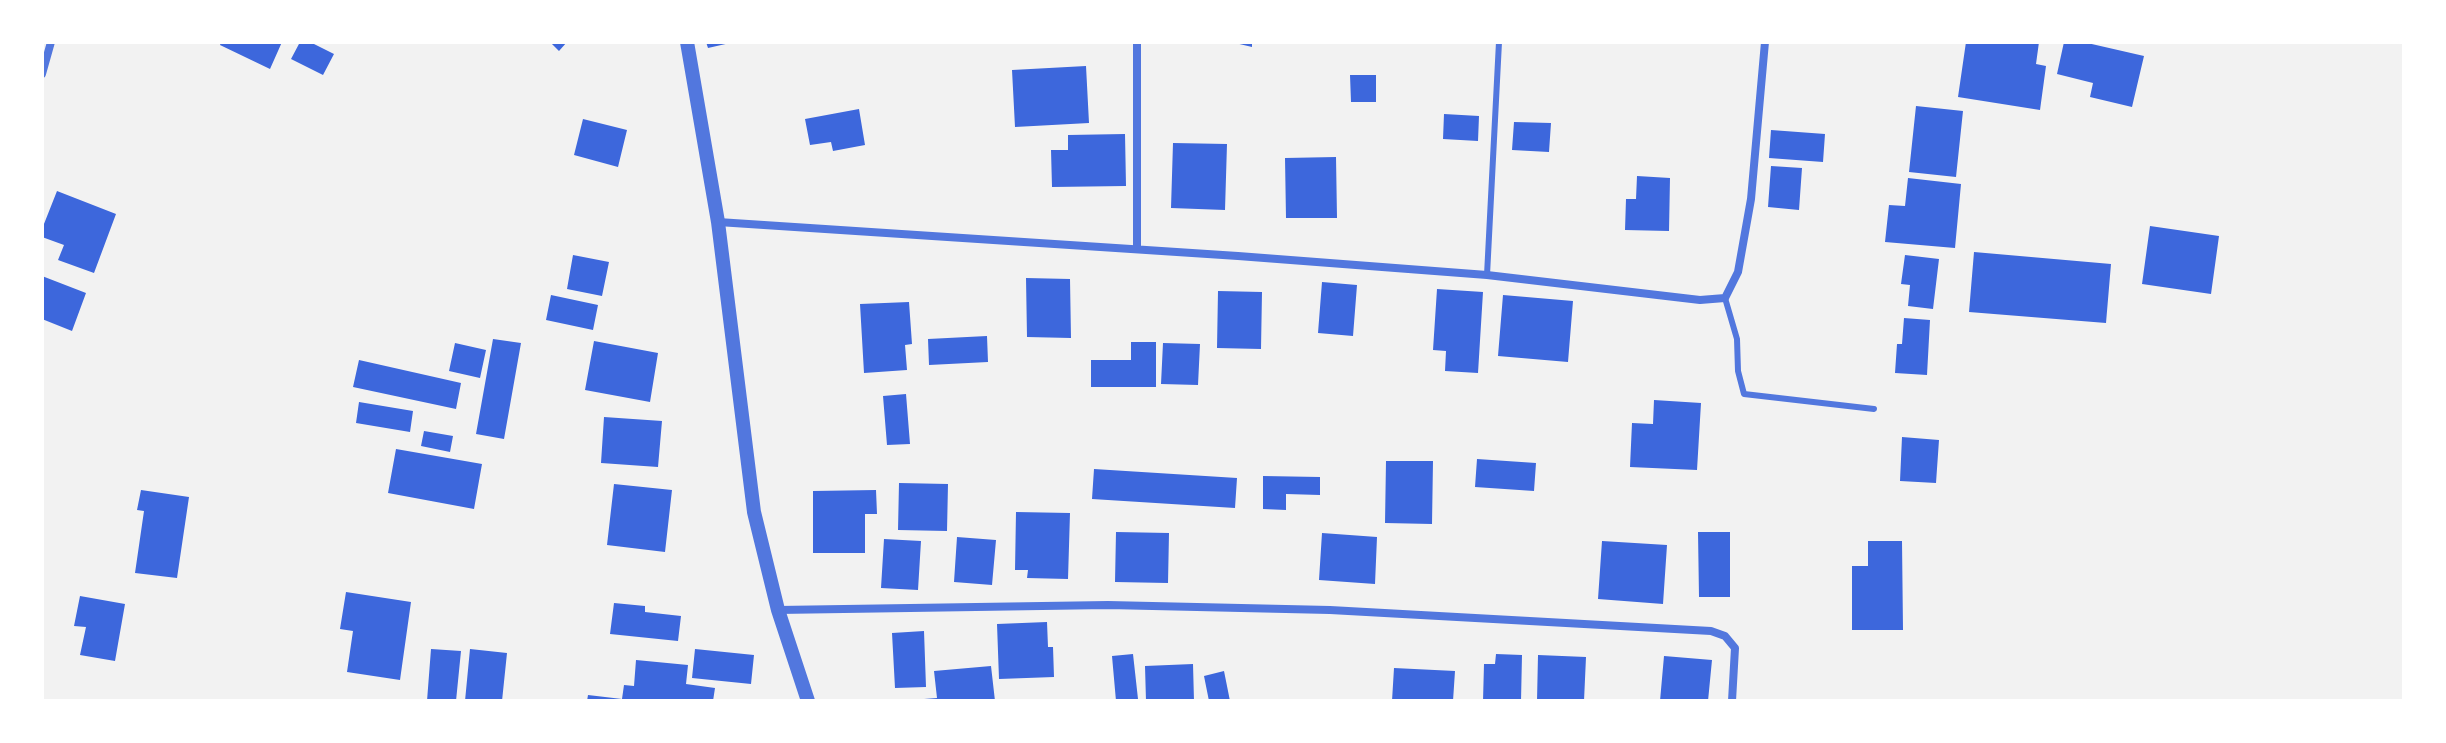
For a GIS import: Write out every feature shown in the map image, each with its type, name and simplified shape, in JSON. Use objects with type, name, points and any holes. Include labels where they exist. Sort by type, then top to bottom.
[{"type":"street","points":[[42,74],[51,42]]},
{"type":"street","points":[[687,42],[718,222],[754,512],[778,610],[808,701]]},
{"type":"street","points":[[1137,42],[1137,249]]},
{"type":"street","points":[[718,222],[1487,275],[1700,300],[1725,298],[1738,272],[1751,199],[1765,42]]},
{"type":"street","points":[[778,610],[1108,605],[1330,610],[1711,631],[1725,636],[1735,648],[1732,701]]},
{"type":"lane","points":[[1487,275],[1499,42]]},
{"type":"lane","points":[[1725,298],[1737,339],[1738,371],[1744,394],[1874,409]]},
{"type":"building","points":[[221,42],[282,42],[270,69],[220,45]]},
{"type":"building","points":[[300,42],[310,42],[334,54],[323,75],[291,59]]},
{"type":"building","points":[[550,42],[567,42],[559,51]]},
{"type":"building","points":[[706,42],[730,42],[730,43],[708,48]]},
{"type":"building","points":[[1231,42],[1252,42],[1252,47]]},
{"type":"building","points":[[1966,42],[2039,42],[2036,64],[2046,66],[2040,110],[1958,97]]},
{"type":"building","points":[[2064,42],[2083,42],[2144,56],[2132,107],[2090,97],[2093,83],[2057,74]]},
{"type":"building","points":[[1086,66],[1089,123],[1015,127],[1012,70]]},
{"type":"building","points":[[1350,75],[1376,75],[1376,102],[1351,102]]},
{"type":"building","points":[[1916,106],[1963,111],[1956,177],[1909,172]]},
{"type":"building","points":[[859,109],[865,145],[833,151],[831,142],[810,145],[805,119]]},
{"type":"building","points":[[1444,114],[1479,116],[1478,141],[1443,139]]},
{"type":"building","points":[[583,119],[627,130],[618,167],[574,155]]},
{"type":"building","points":[[1514,122],[1551,123],[1549,152],[1512,150]]},
{"type":"building","points":[[1771,130],[1825,134],[1823,162],[1769,158]]},
{"type":"building","points":[[1125,134],[1126,186],[1052,187],[1051,150],[1068,150],[1068,135]]},
{"type":"building","points":[[1173,143],[1227,144],[1225,210],[1171,208]]},
{"type":"building","points":[[1336,157],[1337,218],[1286,218],[1285,158]]},
{"type":"building","points":[[1771,166],[1802,168],[1799,210],[1768,207]]},
{"type":"building","points":[[1637,176],[1670,178],[1669,231],[1625,230],[1626,199],[1636,199]]},
{"type":"building","points":[[1908,178],[1961,184],[1955,248],[1885,242],[1889,205],[1905,206]]},
{"type":"building","points":[[57,191],[116,214],[94,273],[58,260],[64,245],[42,237],[42,229]]},
{"type":"building","points":[[2150,226],[2219,236],[2211,294],[2142,284]]},
{"type":"building","points":[[1974,252],[2111,264],[2106,323],[1969,312]]},
{"type":"building","points":[[573,255],[609,262],[602,296],[567,289]]},
{"type":"building","points":[[1905,255],[1939,259],[1933,309],[1908,306],[1910,285],[1901,284]]},
{"type":"building","points":[[42,276],[86,293],[72,331],[42,319]]},
{"type":"building","points":[[1026,278],[1070,279],[1071,338],[1027,337]]},
{"type":"building","points":[[1322,282],[1357,285],[1353,336],[1318,333]]},
{"type":"building","points":[[1437,289],[1483,292],[1478,373],[1445,371],[1446,351],[1433,350]]},
{"type":"building","points":[[1218,291],[1262,292],[1261,349],[1217,348]]},
{"type":"building","points":[[551,295],[598,305],[593,330],[546,320]]},
{"type":"building","points":[[1503,295],[1573,301],[1568,362],[1498,356]]},
{"type":"building","points":[[909,302],[912,344],[905,345],[907,370],[864,373],[860,304]]},
{"type":"building","points":[[1904,318],[1930,320],[1927,375],[1895,373],[1897,344],[1902,344]]},
{"type":"building","points":[[987,336],[988,362],[929,365],[928,339]]},
{"type":"building","points":[[493,339],[521,343],[504,439],[476,434]]},
{"type":"building","points":[[594,341],[658,353],[650,402],[585,390]]},
{"type":"building","points":[[1131,342],[1156,342],[1156,387],[1091,387],[1091,360],[1131,360]]},
{"type":"building","points":[[455,343],[486,350],[480,378],[449,371]]},
{"type":"building","points":[[1163,343],[1200,344],[1198,385],[1161,384]]},
{"type":"building","points":[[359,360],[461,383],[456,409],[353,387]]},
{"type":"building","points":[[906,394],[910,444],[887,445],[883,396]]},
{"type":"building","points":[[1654,400],[1701,403],[1697,470],[1630,467],[1632,423],[1653,424]]},
{"type":"building","points":[[359,402],[413,411],[410,432],[356,423]]},
{"type":"building","points":[[604,417],[662,421],[658,467],[601,463]]},
{"type":"building","points":[[424,431],[453,436],[450,452],[421,446]]},
{"type":"building","points":[[1902,437],[1939,440],[1936,483],[1900,481]]},
{"type":"building","points":[[396,449],[482,464],[474,509],[388,493]]},
{"type":"building","points":[[1477,459],[1536,463],[1534,491],[1475,487]]},
{"type":"building","points":[[1386,461],[1433,461],[1432,524],[1385,523]]},
{"type":"building","points":[[1094,469],[1237,478],[1235,508],[1092,499]]},
{"type":"building","points":[[1263,476],[1320,477],[1320,495],[1286,494],[1286,510],[1263,509]]},
{"type":"building","points":[[899,483],[948,484],[947,531],[898,530]]},
{"type":"building","points":[[614,484],[672,490],[665,552],[607,545]]},
{"type":"building","points":[[141,490],[189,497],[177,578],[135,573],[144,511],[137,510]]},
{"type":"building","points":[[876,490],[877,514],[865,514],[865,553],[813,553],[813,491]]},
{"type":"building","points":[[1016,512],[1070,513],[1068,579],[1027,578],[1028,570],[1015,570]]},
{"type":"building","points":[[1116,532],[1169,533],[1168,583],[1115,582]]},
{"type":"building","points":[[1698,532],[1730,532],[1730,597],[1699,597]]},
{"type":"building","points":[[1322,533],[1377,537],[1375,584],[1319,580]]},
{"type":"building","points":[[957,537],[996,540],[992,585],[954,582]]},
{"type":"building","points":[[884,539],[921,541],[918,590],[881,588]]},
{"type":"building","points":[[1602,541],[1667,545],[1663,604],[1598,599]]},
{"type":"building","points":[[1868,541],[1902,541],[1903,630],[1852,630],[1852,566],[1868,566]]},
{"type":"building","points":[[346,592],[411,602],[400,680],[347,672],[353,631],[340,629]]},
{"type":"building","points":[[80,596],[125,604],[115,661],[80,655],[86,627],[74,626]]},
{"type":"building","points":[[614,603],[645,606],[645,612],[681,616],[678,641],[610,634]]},
{"type":"building","points":[[1047,622],[1048,647],[1053,647],[1054,677],[999,679],[997,624]]},
{"type":"building","points":[[924,631],[926,687],[895,688],[892,633]]},
{"type":"building","points":[[431,649],[461,651],[456,701],[427,701]]},
{"type":"building","points":[[470,649],[507,653],[502,701],[465,701]]},
{"type":"building","points":[[695,649],[754,655],[751,684],[692,678]]},
{"type":"building","points":[[1133,654],[1138,699],[1116,701],[1112,656]]},
{"type":"building","points":[[1496,654],[1522,655],[1521,701],[1483,701],[1484,664],[1495,664]]},
{"type":"building","points":[[1538,655],[1586,657],[1584,701],[1537,701]]},
{"type":"building","points":[[1664,656],[1712,660],[1708,701],[1660,701]]},
{"type":"building","points":[[636,660],[688,665],[686,684],[715,688],[713,701],[587,701],[588,695],[622,699],[624,685],[634,686]]},
{"type":"building","points":[[1193,664],[1194,701],[1146,701],[1145,666]]},
{"type":"building","points":[[991,666],[995,701],[924,701],[937,698],[934,671]]},
{"type":"building","points":[[1394,668],[1455,671],[1453,701],[1392,701]]},
{"type":"building","points":[[1224,671],[1230,701],[1209,701],[1204,676]]}]
